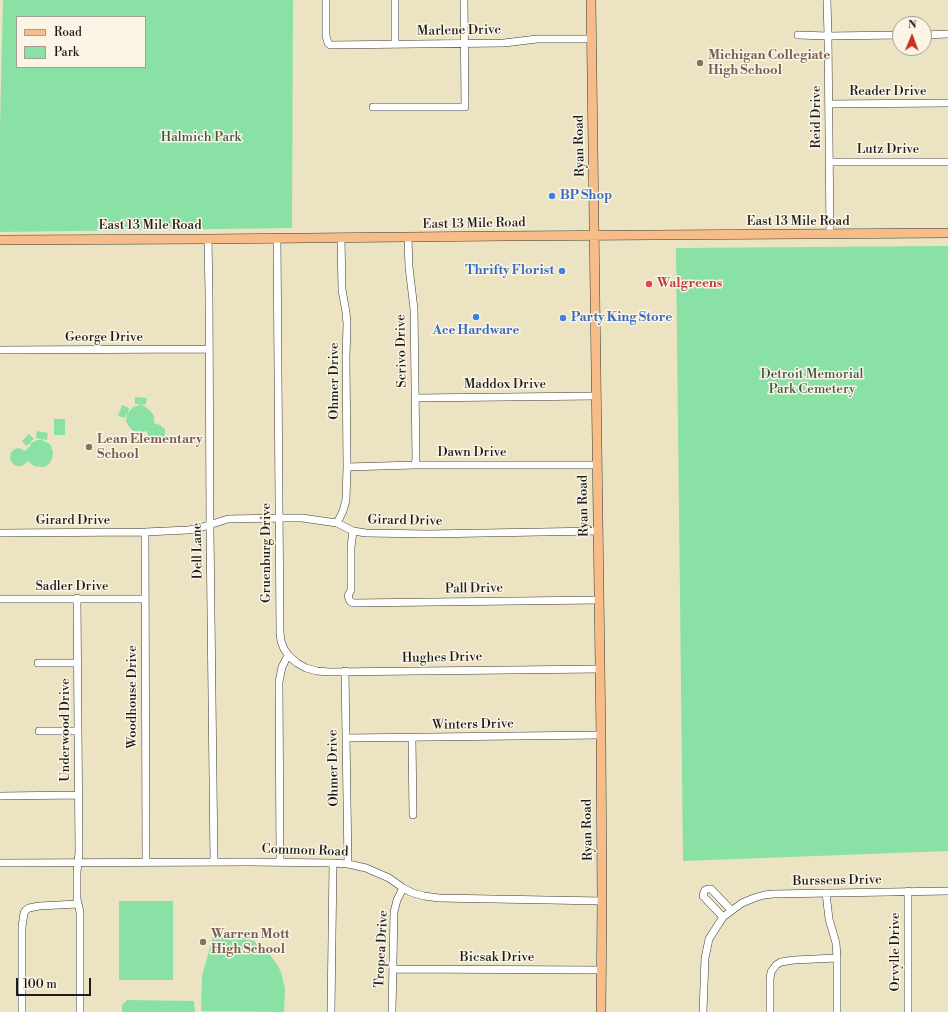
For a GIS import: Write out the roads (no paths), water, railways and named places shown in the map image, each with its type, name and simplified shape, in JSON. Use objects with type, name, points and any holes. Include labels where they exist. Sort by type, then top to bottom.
[{"type":"main road","name":"Ryan Road","points":[[591,0],[601,734],[601,1012]]},
{"type":"main road","name":"East 13 Mile Road","points":[[0,240],[208,240],[948,233]]},
{"type":"street","name":"Marlene Drive","points":[[326,0],[326,36],[330,45],[504,44],[537,39],[591,39]]},
{"type":"street","points":[[395,0],[395,44]]},
{"type":"street","points":[[373,107],[465,107],[464,0]]},
{"type":"street","name":"Reid Drive","points":[[827,0],[830,234]]},
{"type":"street","points":[[932,35],[948,34]]},
{"type":"street","points":[[798,35],[892,35]]},
{"type":"street","name":"Reader Drive","points":[[828,104],[948,104]]},
{"type":"street","name":"Lutz Drive","points":[[829,162],[948,162]]},
{"type":"street","name":"Ohmer Drive","points":[[337,523],[343,511],[346,500],[347,467],[347,324],[342,290],[342,238]]},
{"type":"street","name":"Scrivo Drive","points":[[408,238],[409,267],[414,309],[415,465]]},
{"type":"street","name":"Gruenburg Drive","points":[[277,239],[280,633],[284,649],[289,656]]},
{"type":"street","name":"Dell Lane","points":[[208,240],[214,862]]},
{"type":"street","name":"George Drive","points":[[0,350],[209,349]]},
{"type":"street","name":"Maddox Drive","points":[[415,398],[596,396]]},
{"type":"street","name":"Dawn Drive","points":[[347,467],[415,465],[597,465]]},
{"type":"street","name":"Girard Drive","points":[[0,533],[145,532],[188,530],[228,519],[279,518],[302,518],[337,523],[353,531],[366,533],[428,534],[598,531]]},
{"type":"street","name":"Pall Drive","points":[[353,531],[350,547],[351,590],[348,596],[350,601],[353,603],[598,600]]},
{"type":"street","name":"Woodhouse Drive","points":[[145,532],[144,599],[146,862]]},
{"type":"street","name":"Underwood Drive","points":[[77,598],[77,899],[80,912],[80,1012]]},
{"type":"street","name":"Sadler Drive","points":[[0,599],[144,599]]},
{"type":"street","points":[[280,862],[279,682],[282,667],[289,656]]},
{"type":"street","name":"Hughes Drive","points":[[289,656],[306,668],[317,671],[600,669]]},
{"type":"street","points":[[38,663],[78,663]]},
{"type":"street","name":"Ohmer Drive","points":[[345,671],[348,864]]},
{"type":"street","points":[[39,731],[78,731]]},
{"type":"street","name":"Winters Drive","points":[[346,738],[601,734]]},
{"type":"street","points":[[412,738],[413,815]]},
{"type":"street","points":[[0,796],[78,795]]},
{"type":"street","name":"Common Road","points":[[0,863],[333,863],[348,864],[366,868],[389,878],[413,893],[439,898],[602,901]]},
{"type":"street","points":[[331,1012],[333,863]]},
{"type":"street","name":"Tropea Drive","points":[[392,1012],[394,912],[397,900],[403,888]]},
{"type":"street","points":[[723,917],[703,896],[705,890],[711,889],[731,910]]},
{"type":"street","name":"Orvylle Drive","points":[[908,891],[908,1012]]},
{"type":"street","name":"Burssens Drive","points":[[703,1012],[704,963],[709,939],[723,917],[742,903],[764,896],[826,893],[948,891]]},
{"type":"street","points":[[826,893],[829,919],[836,944],[837,1012]]},
{"type":"street","points":[[22,1012],[22,927],[24,913],[29,908],[39,906],[78,904]]},
{"type":"street","points":[[770,1012],[770,979],[771,972],[776,965],[781,962],[794,960],[837,958]]},
{"type":"street","name":"Bicsak Drive","points":[[393,969],[601,970]]},
{"type":"place","name":"Michigan Collegiate High School","points":[[700,63]]},
{"type":"place","name":"BP Shop","points":[[552,196]]},
{"type":"place","name":"Thrifty Florist","points":[[562,271]]},
{"type":"place","name":"Walgreens","points":[[649,284]]},
{"type":"place","name":"Ace Hardware","points":[[476,317]]},
{"type":"place","name":"Party King Store","points":[[563,318]]},
{"type":"place","name":"Lean Elementary School","points":[[89,447]]},
{"type":"place","name":"Warren Mott High School","points":[[203,942]]},
{"type":"park label","name":"Halmich Park","points":[[201,138]]},
{"type":"park label","name":"Detroit Memorial Park Cemetery","points":[[812,382]]}]
